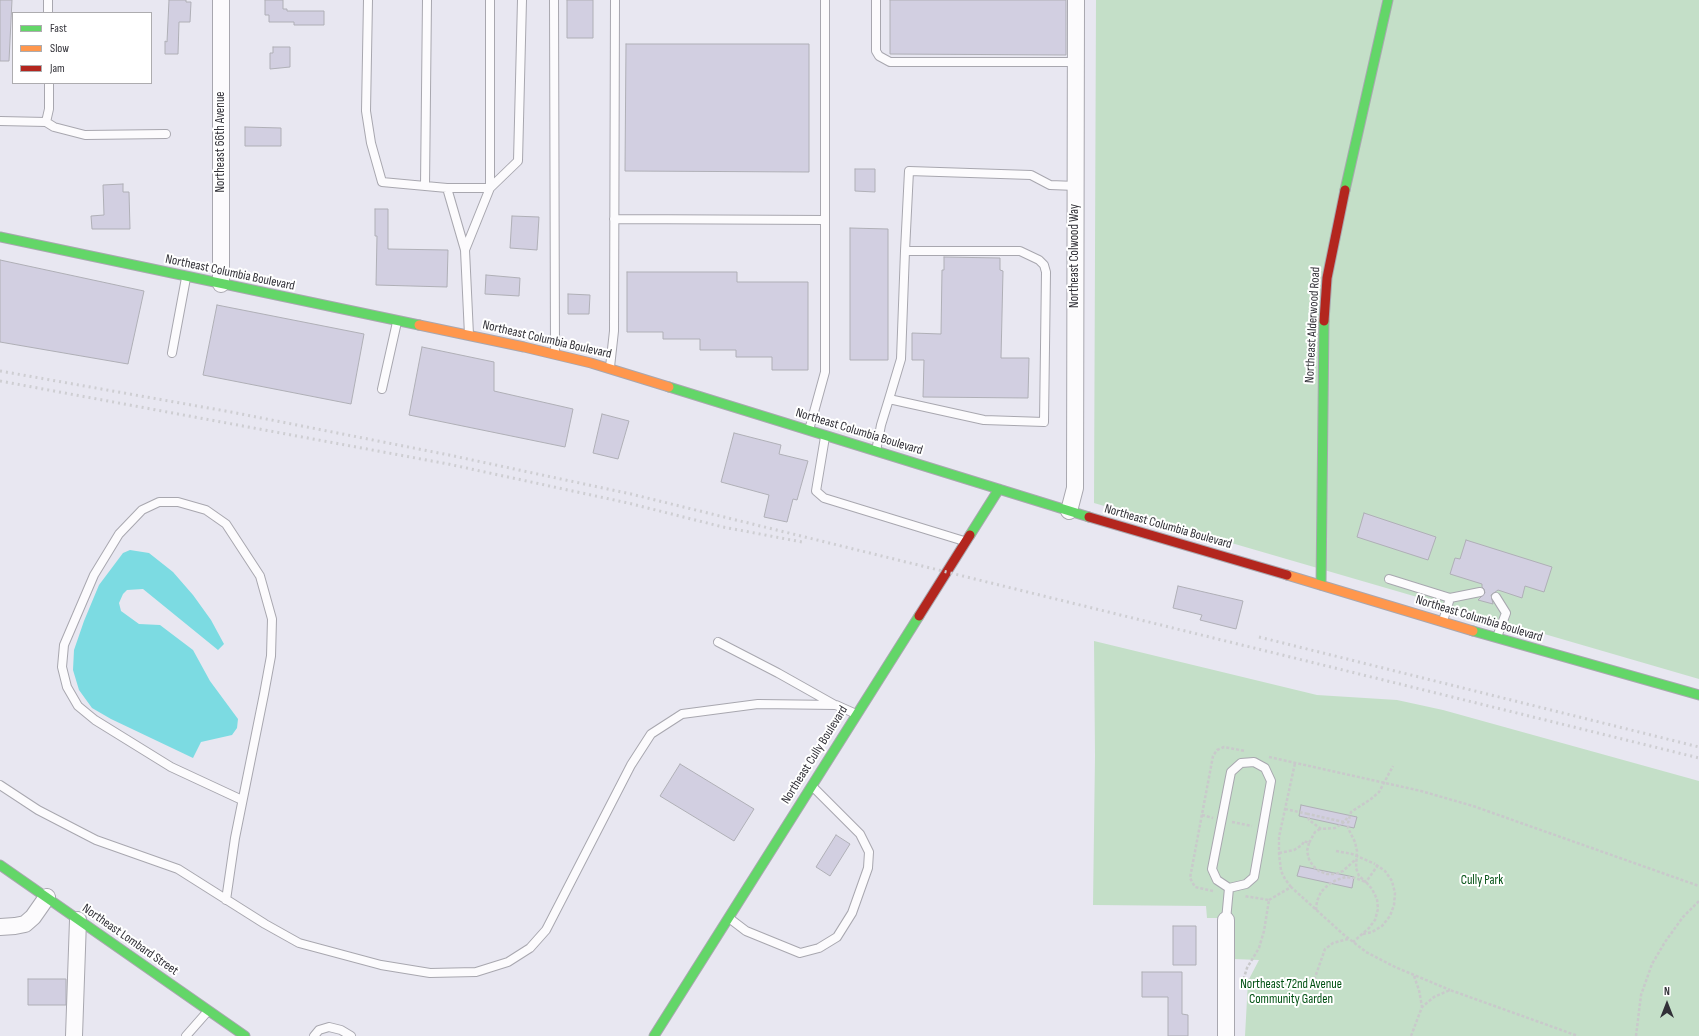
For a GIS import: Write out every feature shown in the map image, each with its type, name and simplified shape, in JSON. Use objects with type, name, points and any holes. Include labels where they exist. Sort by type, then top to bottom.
[{"type":"main road","name":"Northeast Alderwood Road","points":[[1321,585],[1323,338],[1327,278],[1336,228],[1388,0]]},
{"type":"main road","name":"Northeast Columbia Boulevard","points":[[0,236],[186,277],[554,354],[610,368],[1069,511],[1497,638],[1699,695]]},
{"type":"main road","name":"Northeast Cully Boulevard","points":[[654,1036],[999,489]]},
{"type":"main road","name":"Northeast Lombard Street","points":[[0,864],[245,1036]]},
{"type":"street","name":"Northeast 66th Avenue","points":[[220,284],[221,0]]},
{"type":"street","name":"Northeast Colwood Way","points":[[1069,511],[1075,488],[1076,0]]},
{"type":"street","points":[[0,927],[25,924],[33,917],[47,897]]},
{"type":"street","points":[[74,1036],[78,920]]},
{"type":"street","points":[[1226,920],[1226,1036]]},
{"type":"lane","points":[[48,0],[48,12]]},
{"type":"lane","points":[[368,0],[366,111],[371,143],[382,182],[447,188],[490,188],[518,161],[522,0]]},
{"type":"lane","points":[[425,186],[427,0]]},
{"type":"lane","points":[[465,250],[490,188],[490,0]]},
{"type":"lane","points":[[554,0],[554,354]]},
{"type":"lane","points":[[610,368],[614,331],[615,0]]},
{"type":"lane","points":[[809,431],[825,372],[826,0]]},
{"type":"lane","points":[[876,0],[876,51],[879,56],[890,62],[1076,62]]},
{"type":"lane","points":[[46,122],[49,109],[49,84]]},
{"type":"lane","points":[[0,121],[46,122],[54,127],[85,135],[166,134]]},
{"type":"lane","points":[[876,452],[881,424],[901,359],[910,171],[1031,174],[1050,185],[1076,186]]},
{"type":"lane","points":[[447,188],[465,250],[469,336]]},
{"type":"lane","points":[[614,219],[825,220]]},
{"type":"lane","points":[[889,399],[984,420],[1044,422],[1046,272],[1044,265],[1039,260],[1020,251],[905,251]]},
{"type":"lane","points":[[172,353],[186,277]]},
{"type":"lane","points":[[382,390],[397,321]]},
{"type":"lane","points":[[825,436],[816,491],[824,498],[966,542]]},
{"type":"lane","points":[[226,900],[242,800],[270,664],[272,619],[260,576],[226,524],[206,510],[178,502],[159,502],[142,510],[119,534],[94,575],[64,645],[62,667],[67,687],[78,706],[95,720],[171,767],[242,800]]},
{"type":"lane","points":[[1389,579],[1450,598],[1480,592]]},
{"type":"lane","points":[[1496,597],[1506,613],[1497,638]]},
{"type":"lane","points":[[1443,622],[1450,598]]},
{"type":"lane","points":[[718,642],[836,705],[856,714]]},
{"type":"lane","points":[[0,785],[38,810],[96,840],[178,869],[226,900],[299,943],[381,965],[430,973],[476,972],[508,962],[530,948],[546,930],[631,765],[651,734],[682,714],[758,704],[836,705]]},
{"type":"lane","points":[[1254,762],[1265,768],[1271,781],[1254,877],[1246,884],[1229,891],[1217,880],[1212,869],[1221,819],[1231,772],[1241,763],[1254,762]]},
{"type":"lane","points":[[728,918],[746,931],[800,953],[819,948],[837,938],[852,913],[868,868],[869,852],[860,834],[812,786]]},
{"type":"lane","points":[[1226,920],[1229,891]]},
{"type":"lane","points":[[186,1036],[209,1011]]},
{"type":"lane","points":[[314,1036],[319,1030],[329,1027],[341,1030],[351,1036]]},
{"type":"path","points":[[1250,752],[1224,747],[1215,753],[1190,875],[1191,882],[1198,888],[1229,891],[1269,900],[1291,887]]},
{"type":"path","points":[[1264,756],[1421,791],[1473,806],[1699,886]]},
{"type":"path","points":[[1295,763],[1284,809],[1280,832],[1279,853],[1282,871],[1285,879],[1291,887],[1316,911],[1366,952],[1414,976],[1578,1036]]},
{"type":"path","points":[[1355,860],[1342,871],[1335,874],[1327,874],[1316,868],[1309,859],[1307,851],[1309,843],[1315,832],[1321,829],[1335,828],[1344,822],[1356,808],[1379,792],[1393,766]]},
{"type":"path","points":[[1284,809],[1344,822]]},
{"type":"path","points":[[1308,814],[1309,820],[1321,829]]},
{"type":"path","points":[[1202,815],[1280,832]]},
{"type":"path","points":[[1349,817],[1348,828],[1355,842],[1357,851],[1355,860],[1359,876],[1372,889],[1377,899],[1378,909],[1375,920],[1369,928],[1360,934],[1353,942]]},
{"type":"path","points":[[1279,853],[1294,850],[1302,845],[1304,841],[1309,843]]},
{"type":"path","points":[[1336,851],[1352,854],[1377,865],[1385,871],[1392,882],[1395,893],[1394,905],[1390,916],[1382,926],[1372,932],[1360,934]]},
{"type":"path","points":[[1366,882],[1377,865]]},
{"type":"path","points":[[1316,911],[1317,901],[1321,892],[1336,880],[1346,877],[1355,878],[1366,882]]},
{"type":"path","points":[[1242,985],[1247,968],[1259,948],[1264,931],[1269,900]]},
{"type":"path","points":[[1636,1036],[1641,996],[1652,964],[1665,942],[1683,917],[1699,901]]},
{"type":"path","points":[[1311,989],[1325,949],[1332,943],[1349,938]]},
{"type":"path","points":[[1414,976],[1419,990],[1422,1007]]},
{"type":"path","points":[[1411,1036],[1422,1007],[1434,997],[1450,990]]},
{"type":"green space","points":[[1096,0],[1699,0],[1699,679],[1094,503]]},
{"type":"green space","name":"Cully Park","points":[[1094,641],[1317,695],[1397,700],[1443,710],[1699,781],[1699,1036],[1245,1036],[1248,981],[1259,960],[1233,959],[1234,918],[1207,918],[1206,906],[1093,905],[1095,756]]},
{"type":"water","points":[[130,550],[149,553],[173,572],[193,595],[211,620],[224,644],[218,650],[143,589],[127,590],[123,594],[119,603],[121,611],[139,624],[160,625],[193,650],[210,681],[238,719],[237,728],[232,735],[201,742],[193,758],[111,719],[92,708],[79,690],[73,670],[74,650],[84,621],[99,585],[123,553]]},
{"type":"building","points":[[0,0],[12,0],[9,61],[0,61]]},
{"type":"building","points":[[169,0],[186,0],[186,2],[191,2],[190,22],[179,22],[178,54],[165,54]]},
{"type":"building","points":[[265,0],[283,0],[283,9],[287,9],[287,11],[324,11],[324,25],[294,25],[294,22],[269,22],[269,15],[265,15]]},
{"type":"building","points":[[567,0],[593,0],[593,38],[567,38]]},
{"type":"building","points":[[890,0],[1066,0],[1066,55],[890,54]]},
{"type":"building","points":[[626,44],[809,44],[809,172],[625,171]]},
{"type":"building","points":[[273,47],[290,47],[290,67],[270,69],[270,53],[273,53]]},
{"type":"building","points":[[245,127],[281,128],[281,146],[245,146]]},
{"type":"building","points":[[855,169],[875,169],[875,192],[855,191]]},
{"type":"building","points":[[123,184],[123,192],[129,192],[130,229],[92,229],[91,216],[104,215],[103,185]]},
{"type":"building","points":[[375,209],[388,209],[388,249],[448,250],[447,287],[376,285],[377,236],[375,236]]},
{"type":"building","points":[[512,216],[539,217],[537,250],[510,248]]},
{"type":"building","points":[[850,228],[888,229],[888,360],[850,360]]},
{"type":"building","points":[[944,257],[1000,258],[1000,270],[1003,271],[1001,358],[1029,358],[1028,398],[923,397],[924,360],[912,360],[912,333],[941,334],[942,270],[944,270]]},
{"type":"building","points":[[0,260],[144,291],[128,364],[0,342]]},
{"type":"building","points":[[627,272],[737,272],[737,282],[808,282],[808,370],[772,370],[772,357],[736,357],[736,350],[700,350],[700,339],[663,339],[663,332],[627,332]]},
{"type":"building","points":[[486,275],[520,278],[519,296],[485,294]]},
{"type":"building","points":[[568,294],[590,295],[589,314],[568,314]]},
{"type":"building","points":[[217,305],[364,334],[351,404],[203,375]]},
{"type":"building","points":[[422,347],[494,362],[494,391],[573,409],[565,447],[409,415]]},
{"type":"building","points":[[602,414],[629,421],[618,459],[593,453]]},
{"type":"building","points":[[734,433],[781,445],[779,454],[808,461],[797,500],[793,499],[787,522],[764,517],[769,495],[721,482]]},
{"type":"building","points":[[1364,513],[1436,537],[1428,560],[1357,537]]},
{"type":"building","points":[[1466,540],[1552,567],[1544,592],[1525,586],[1522,598],[1498,590],[1491,595],[1493,604],[1478,600],[1485,593],[1482,584],[1450,574],[1455,558],[1460,559]]},
{"type":"building","points":[[1178,586],[1243,601],[1236,629],[1200,620],[1202,615],[1173,608]]},
{"type":"building","points":[[680,764],[754,809],[734,841],[660,796]]},
{"type":"building","points":[[1301,805],[1357,817],[1354,828],[1299,816]]},
{"type":"building","points":[[836,835],[850,844],[830,876],[816,867]]},
{"type":"building","points":[[1300,866],[1354,877],[1352,888],[1297,876]]},
{"type":"building","points":[[1173,926],[1196,926],[1196,965],[1173,965]]},
{"type":"building","points":[[1142,972],[1182,972],[1182,1014],[1188,1015],[1188,1036],[1168,1036],[1168,997],[1142,997]]},
{"type":"building","points":[[28,979],[66,979],[66,1005],[28,1005]]},
{"type":"railway","points":[[0,371],[231,412],[449,455],[631,494],[1699,758]]},
{"type":"railway","points":[[0,381],[448,464],[628,503],[723,527],[802,542]]},
{"type":"railway","points":[[1259,637],[1699,747]]},
{"type":"traffic: fast","points":[[1345,190],[1388,0]]},
{"type":"traffic: fast","points":[[0,237],[419,325]]},
{"type":"traffic: fast","points":[[1321,585],[1324,321]]},
{"type":"traffic: fast","points":[[669,387],[1089,517]]},
{"type":"traffic: fast","points":[[970,535],[999,489]]},
{"type":"traffic: fast","points":[[654,1036],[919,616]]},
{"type":"traffic: fast","points":[[1473,631],[1699,695]]},
{"type":"traffic: fast","points":[[0,865],[245,1036]]},
{"type":"traffic: slow","points":[[419,325],[591,363],[669,387]]},
{"type":"traffic: slow","points":[[1287,575],[1473,631]]},
{"type":"traffic: jam","points":[[1324,321],[1327,278],[1345,190]]},
{"type":"traffic: jam","points":[[1089,517],[1287,575]]},
{"type":"traffic: jam","points":[[919,616],[970,535]]},
{"type":"park label","name":"Northeast 72nd Avenue Community Garden","points":[[1291,992]]}]
